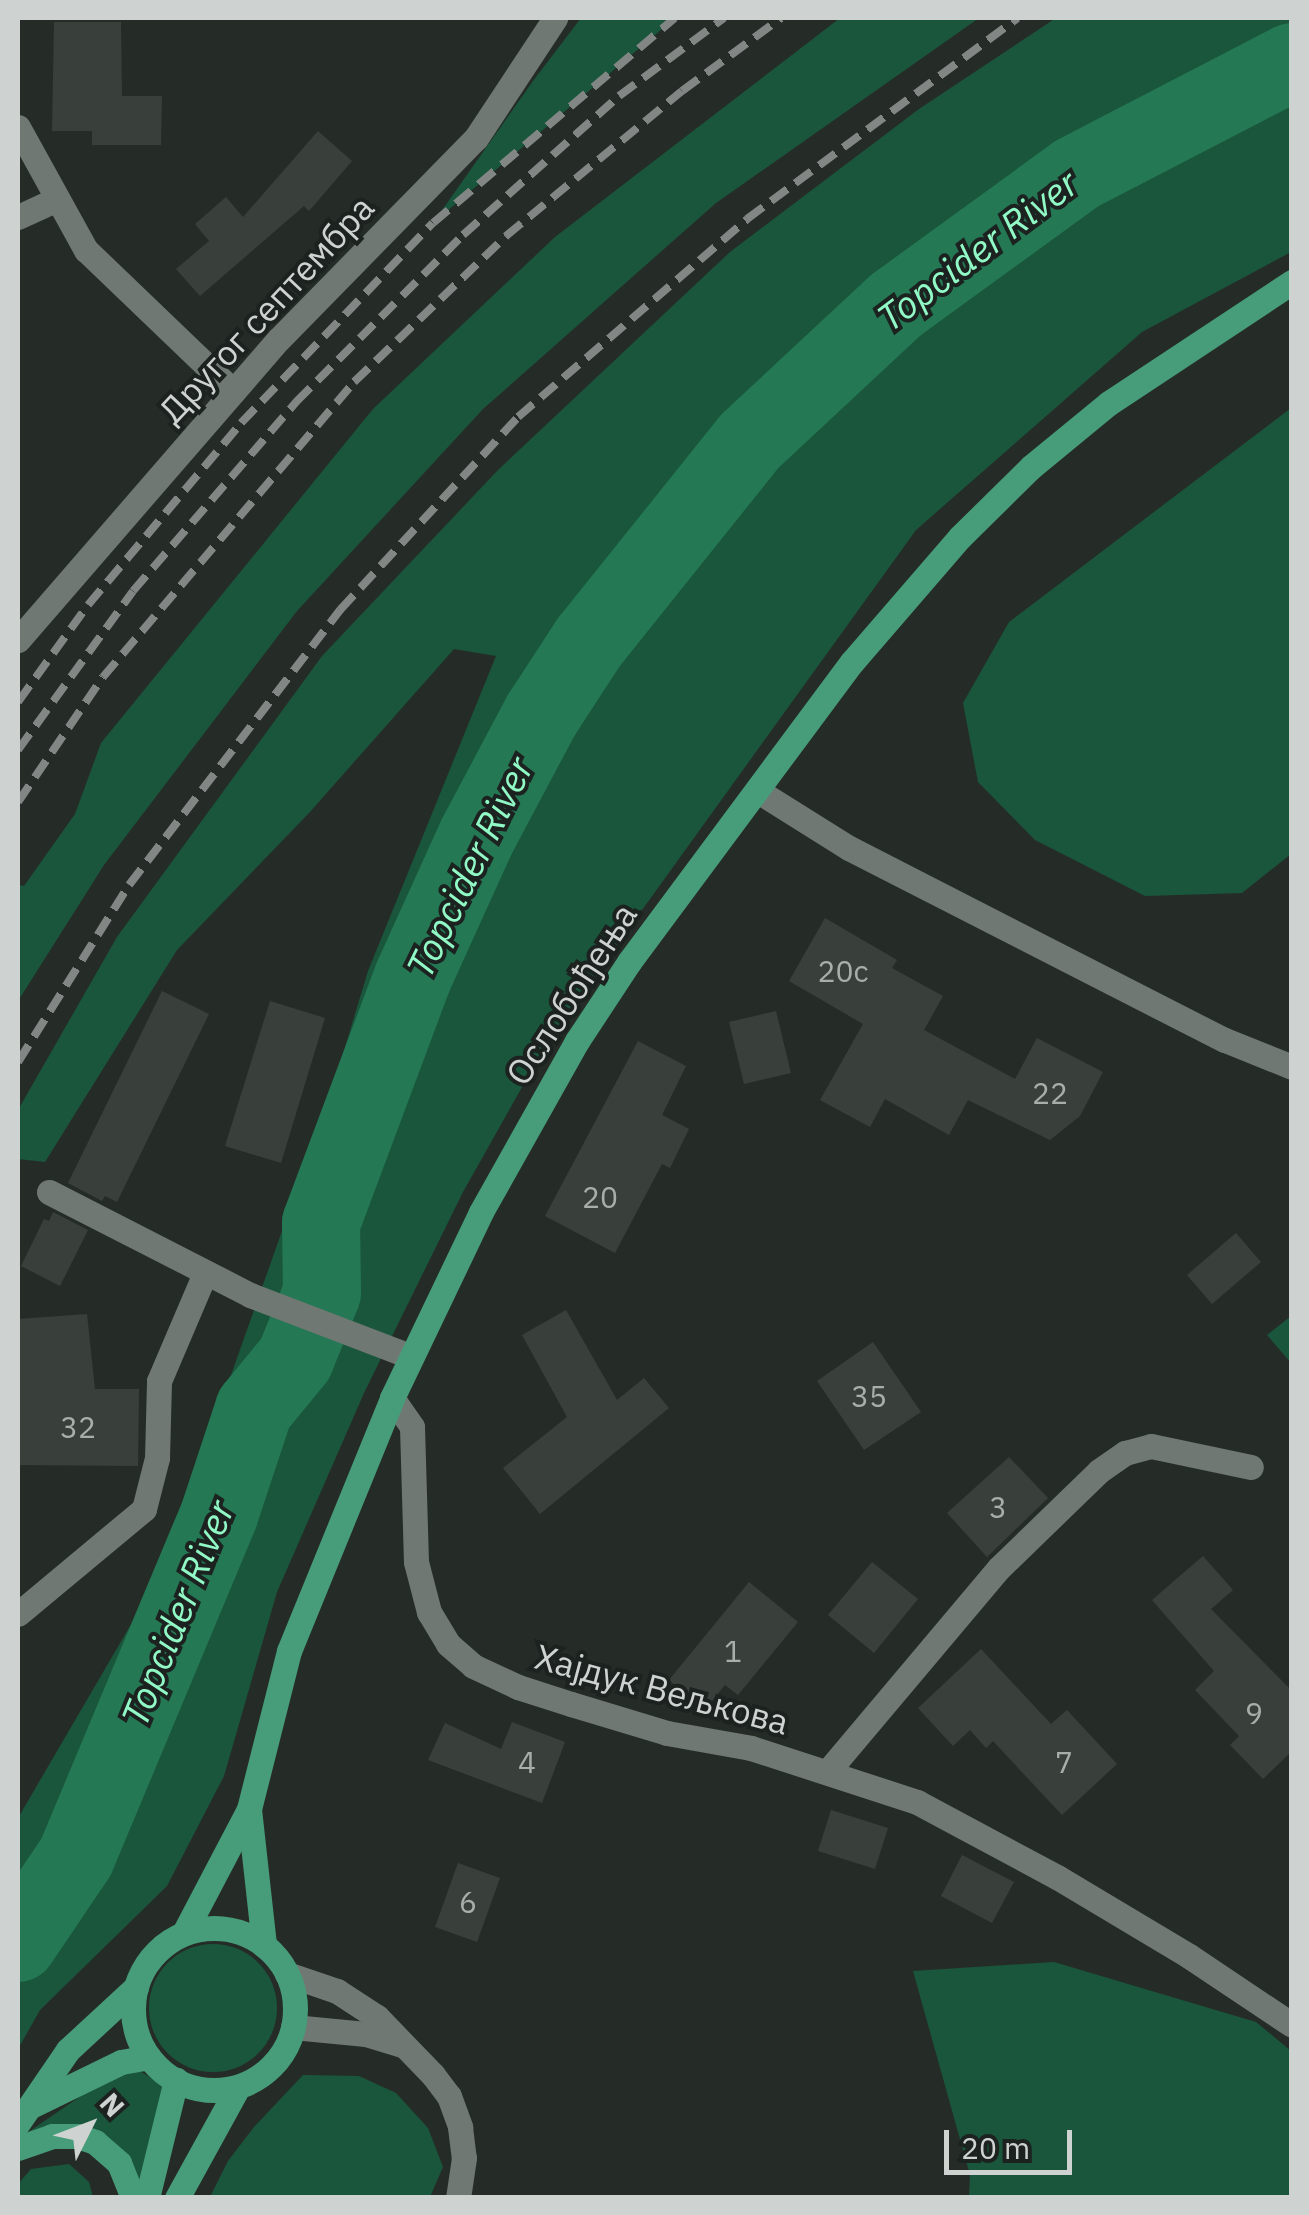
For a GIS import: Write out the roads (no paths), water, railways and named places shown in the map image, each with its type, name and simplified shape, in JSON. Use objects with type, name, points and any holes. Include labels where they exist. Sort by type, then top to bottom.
[{"type":"main road","name":"Ослобођења","points":[[184,1933],[249,1808],[289,1651],[392,1398],[481,1212],[577,1041],[628,962],[852,662],[960,538],[1031,468],[1152,372],[1292,282]]},
{"type":"main road","name":"Ослобођења","points":[[249,1808],[264,1945]]},
{"type":"main road","points":[[226,1928],[264,1945],[287,1974],[293,1991],[293,2027],[274,2064],[238,2086],[206,2090],[176,2080],[149,2057],[134,2024],[136,1987],[146,1964],[162,1946],[184,1933],[226,1928]]},
{"type":"main road","points":[[25,2114],[68,2050],[136,1987]]},
{"type":"main road","points":[[25,2114],[96,2072],[149,2057]]},
{"type":"main road","points":[[147,2198],[176,2080]]},
{"type":"main road","points":[[177,2198],[238,2086]]},
{"type":"main road","points":[[18,2148],[52,2136],[76,2136],[95,2142],[118,2163],[133,2198]]},
{"type":"street","name":"Другог септембра","points":[[18,640],[233,391],[476,138],[545,21]]},
{"type":"street","points":[[18,128],[86,250],[233,391]]},
{"type":"street","points":[[18,217],[55,200]]},
{"type":"street","points":[[758,791],[849,848],[1195,1026],[1292,1067]]},
{"type":"street","points":[[49,1192],[250,1295],[412,1357]]},
{"type":"street","points":[[18,1614],[144,1509],[157,1458],[159,1381],[205,1272]]},
{"type":"street","name":"Хајдук Вељкова","points":[[392,1398],[412,1427],[416,1562],[429,1612],[448,1644],[474,1666],[518,1687],[651,1728],[751,1748],[917,1802],[1001,1844],[1189,1956],[1292,2025]]},
{"type":"street","points":[[828,1771],[999,1568],[1100,1471],[1125,1453],[1152,1446],[1252,1467]]},
{"type":"street","points":[[287,1974],[337,1990],[376,2017],[414,2052],[448,2096],[460,2127],[464,2158],[458,2198]]},
{"type":"street","points":[[293,2027],[366,2034],[414,2052]]},
{"type":"waterway","name":"Topcider River","points":[[18,1943],[76,1857],[219,1515],[254,1409],[295,1359],[322,1293],[321,1223],[413,977],[477,836],[542,714],[589,642],[749,442],[896,305],[1076,174],[1292,62]]},
{"type":"railway","points":[[18,702],[88,605],[241,423],[433,223],[675,18]]},
{"type":"railway","points":[[18,750],[133,591],[296,402],[463,235],[619,96],[724,18]]},
{"type":"railway","points":[[18,802],[103,677],[354,382],[506,236],[682,91],[781,18]]},
{"type":"railway","points":[[18,1062],[129,885],[340,610],[518,417],[747,219],[1018,18]]}]
